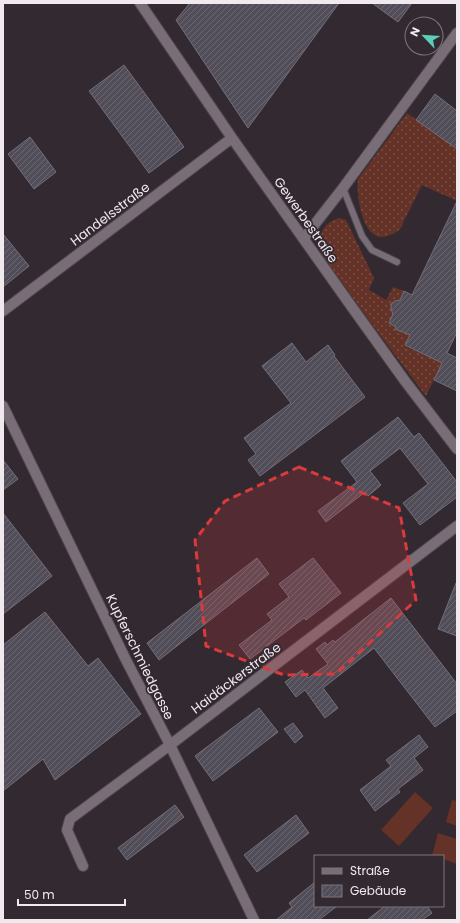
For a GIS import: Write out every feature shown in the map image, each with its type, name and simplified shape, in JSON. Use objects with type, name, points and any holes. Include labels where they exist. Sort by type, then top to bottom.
[{"type":"street","name":"Gewerbestraße","points":[[140,3],[232,138],[405,381],[457,449]]},
{"type":"street","points":[[304,238],[343,188],[457,33]]},
{"type":"street","name":"Handelsstraße","points":[[3,311],[232,138]]},
{"type":"street","name":"Kupferschmiedgasse","points":[[3,406],[125,658],[170,745],[254,920]]},
{"type":"street","name":"Haidäckerstraße","points":[[84,866],[67,830],[70,819],[170,745],[457,526]]},
{"type":"lane","points":[[343,188],[362,236],[372,250],[397,262]]},
{"type":"highlighted area","points":[[299,467],[399,508],[416,600],[336,674],[284,675],[206,646],[195,540],[225,501]]},
{"type":"shaded area","points":[[407,113],[457,149],[457,201],[422,185],[400,229],[388,236],[376,236],[370,231],[362,214],[359,204],[358,179]]},
{"type":"shaded area","points":[[340,218],[346,220],[374,278],[369,290],[386,300],[393,287],[404,291],[399,301],[395,301],[391,304],[391,309],[394,313],[389,323],[396,327],[395,329],[411,334],[405,346],[442,363],[426,396],[321,253],[319,244],[323,229],[330,222]]},
{"type":"shaded area","points":[[415,792],[433,808],[399,846],[381,830]]},
{"type":"shaded area","points":[[452,800],[457,801],[457,826],[446,822]]},
{"type":"shaded area","points":[[438,833],[457,839],[457,864],[444,859],[444,855],[432,855]]},
{"type":"building","points":[[190,3],[339,3],[248,128],[176,20]]},
{"type":"building","points":[[372,3],[412,3],[398,22]]},
{"type":"building","points":[[124,65],[184,147],[149,173],[89,91]]},
{"type":"building","points":[[435,94],[457,111],[457,149],[416,120]]},
{"type":"building","points":[[30,137],[56,172],[34,189],[8,154]]},
{"type":"building","points":[[457,201],[457,332],[447,353],[457,358],[457,391],[434,380],[442,363],[405,345],[410,335],[395,329],[396,327],[389,323],[393,314],[391,304],[400,300],[404,291],[412,295]]},
{"type":"building","points":[[3,234],[29,266],[3,287]]},
{"type":"building","points":[[292,343],[306,362],[328,345],[335,355],[334,356],[365,397],[260,476],[248,460],[256,454],[244,438],[291,403],[262,366]]},
{"type":"building","points":[[398,417],[414,437],[419,433],[457,482],[457,497],[420,525],[403,503],[428,484],[400,448],[370,471],[381,485],[368,496],[365,492],[326,522],[318,511],[357,482],[341,461]]},
{"type":"building","points":[[3,460],[18,479],[3,490]]},
{"type":"building","points":[[3,513],[52,576],[3,614]]},
{"type":"building","points":[[257,558],[269,574],[159,660],[147,643]]},
{"type":"building","points":[[313,558],[341,593],[306,620],[304,618],[250,659],[239,645],[272,620],[267,614],[289,597],[279,584]]},
{"type":"building","points":[[457,583],[457,636],[438,629]]},
{"type":"building","points":[[391,598],[457,684],[457,711],[435,727],[374,648],[323,688],[338,708],[325,718],[305,690],[296,697],[285,682],[302,670],[308,678],[328,664],[316,649],[325,642],[327,645],[333,640],[335,642]]},
{"type":"building","points":[[45,612],[88,666],[98,658],[141,714],[55,780],[43,759],[3,791],[3,645]]},
{"type":"building","points":[[259,708],[278,732],[213,781],[195,756]]},
{"type":"building","points":[[293,723],[303,736],[295,743],[284,729]]},
{"type":"building","points":[[419,735],[428,747],[414,758],[423,770],[398,789],[400,792],[375,811],[360,790],[391,766],[386,760]]},
{"type":"building","points":[[175,805],[184,817],[127,860],[118,848]]},
{"type":"building","points":[[296,815],[309,833],[257,872],[244,855]]},
{"type":"building","points":[[314,883],[314,907],[336,907],[319,920],[276,920],[292,907],[289,903]]},
{"type":"building","points":[[384,907],[428,907],[432,913],[422,920],[367,920]]}]
